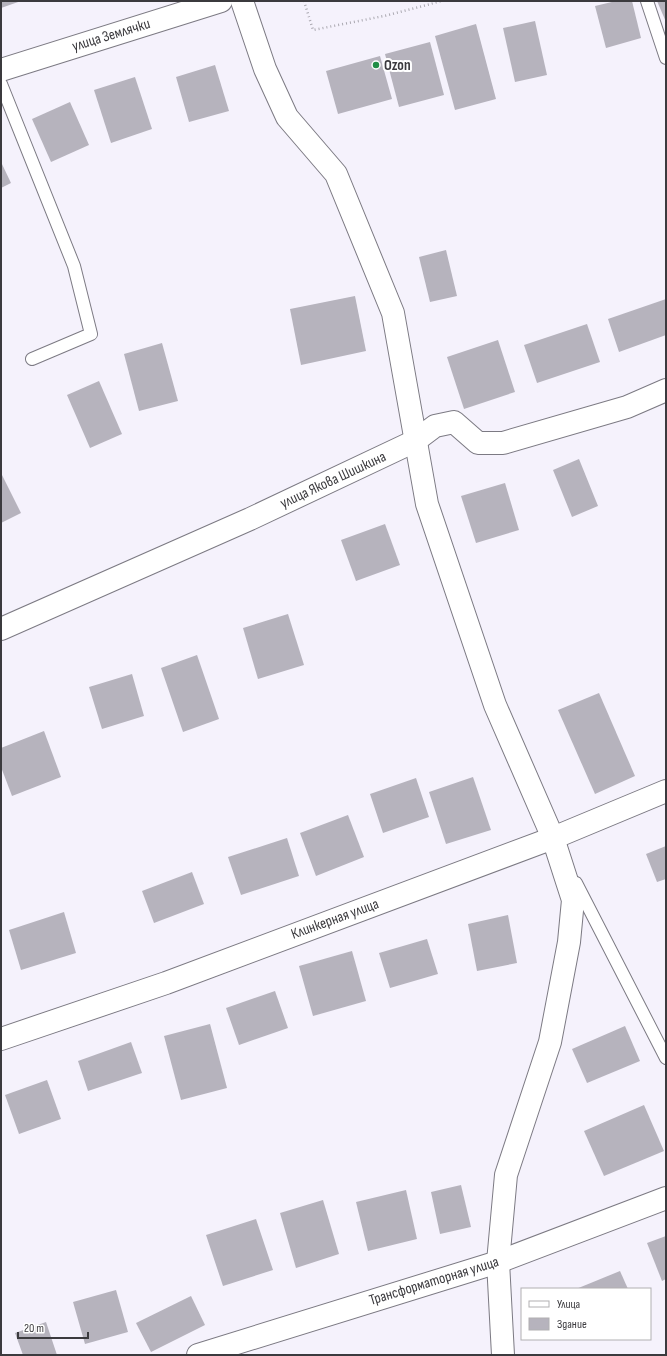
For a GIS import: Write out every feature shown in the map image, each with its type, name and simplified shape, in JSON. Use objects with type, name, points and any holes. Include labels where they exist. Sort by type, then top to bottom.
[{"type":"street","name":"улица Землячки","points":[[1,70],[221,1]]},
{"type":"street","points":[[242,1],[265,69],[287,117],[336,174],[393,313],[427,504],[495,705],[553,838],[573,900],[569,942],[550,1042],[506,1175],[498,1262],[503,1355]]},
{"type":"street","name":"улица Якова Шишкина","points":[[1,629],[250,519],[415,441],[435,426],[454,422],[478,443],[503,443],[627,407],[666,390]]},
{"type":"street","name":"Клинкерная улица","points":[[1,1039],[166,982],[553,838],[666,791]]},
{"type":"street","name":"Трансформаторная улица","points":[[198,1355],[498,1262],[666,1198]]},
{"type":"lane","points":[[647,1],[666,58]]},
{"type":"lane","points":[[1,84],[74,266],[91,334],[32,360]]},
{"type":"lane","points":[[553,838],[666,1058]]},
{"type":"path","points":[[304,1],[313,30],[384,16],[442,1]]},
{"type":"building","points":[[1,1],[21,1],[1,8]]},
{"type":"building","points":[[616,1],[632,1],[641,38],[606,48],[595,6]]},
{"type":"building","points":[[657,1],[666,1],[666,22]]},
{"type":"building","points":[[535,21],[547,75],[515,82],[503,28]]},
{"type":"building","points":[[476,24],[496,99],[455,110],[435,36]]},
{"type":"building","points":[[430,42],[444,95],[399,107],[385,54]]},
{"type":"building","points":[[380,56],[392,99],[338,114],[326,71]]},
{"type":"building","points":[[215,65],[229,111],[189,122],[176,77]]},
{"type":"building","points":[[135,77],[152,129],[111,143],[94,90]]},
{"type":"building","points":[[70,102],[89,145],[51,162],[32,119]]},
{"type":"building","points":[[1,162],[11,183],[1,188]]},
{"type":"building","points":[[446,250],[457,296],[430,302],[419,257]]},
{"type":"building","points":[[355,296],[366,351],[301,365],[290,309]]},
{"type":"building","points":[[666,299],[666,335],[619,352],[608,319]]},
{"type":"building","points":[[587,324],[600,362],[537,383],[524,345]]},
{"type":"building","points":[[498,340],[515,392],[464,409],[447,357]]},
{"type":"building","points":[[162,343],[178,401],[139,411],[124,354]]},
{"type":"building","points":[[99,381],[122,434],[90,448],[67,395]]},
{"type":"building","points":[[579,459],[598,506],[572,517],[553,470]]},
{"type":"building","points":[[1,473],[21,513],[1,523]]},
{"type":"building","points":[[505,483],[519,530],[476,543],[461,496]]},
{"type":"building","points":[[385,524],[400,565],[356,581],[341,540]]},
{"type":"building","points":[[288,614],[304,665],[258,679],[243,628]]},
{"type":"building","points":[[197,655],[219,719],[183,732],[161,668]]},
{"type":"building","points":[[132,674],[144,716],[102,729],[89,687]]},
{"type":"building","points":[[599,693],[635,776],[595,794],[558,710]]},
{"type":"building","points":[[44,731],[61,777],[12,796],[1,767],[1,748]]},
{"type":"building","points":[[473,777],[491,830],[446,844],[429,792]]},
{"type":"building","points":[[416,778],[429,817],[383,833],[370,794]]},
{"type":"building","points":[[348,815],[364,857],[316,876],[300,833]]},
{"type":"building","points":[[287,838],[299,876],[241,895],[228,857]]},
{"type":"building","points":[[666,846],[666,879],[657,882],[646,854]]},
{"type":"building","points":[[192,872],[204,904],[154,923],[142,891]]},
{"type":"building","points":[[64,912],[76,953],[21,970],[9,930]]},
{"type":"building","points":[[508,915],[517,963],[477,971],[468,924]]},
{"type":"building","points":[[427,939],[438,974],[390,988],[379,953]]},
{"type":"building","points":[[352,951],[366,1001],[313,1016],[299,966]]},
{"type":"building","points":[[275,991],[288,1028],[239,1045],[226,1008]]},
{"type":"building","points":[[210,1024],[227,1088],[181,1100],[164,1036]]},
{"type":"building","points":[[625,1026],[640,1061],[587,1083],[572,1049]]},
{"type":"building","points":[[131,1042],[142,1073],[88,1091],[78,1061]]},
{"type":"building","points":[[47,1080],[61,1119],[19,1134],[5,1095]]},
{"type":"building","points":[[644,1105],[664,1151],[604,1176],[584,1131]]},
{"type":"building","points":[[461,1185],[471,1227],[440,1234],[431,1192]]},
{"type":"building","points":[[406,1190],[417,1239],[368,1251],[356,1202]]},
{"type":"building","points":[[323,1200],[339,1254],[296,1268],[280,1213]]},
{"type":"building","points":[[256,1219],[273,1270],[223,1286],[206,1235]]},
{"type":"building","points":[[666,1236],[666,1279],[662,1281],[647,1243]]},
{"type":"building","points":[[620,1271],[628,1288],[578,1288]]},
{"type":"building","points":[[116,1290],[128,1332],[85,1344],[73,1302]]},
{"type":"building","points":[[191,1296],[205,1325],[151,1352],[136,1323]]},
{"type":"building","points":[[46,1322],[57,1355],[23,1355],[15,1333]]},
{"type":"place","name":"Ozon","points":[[376,65]]}]
